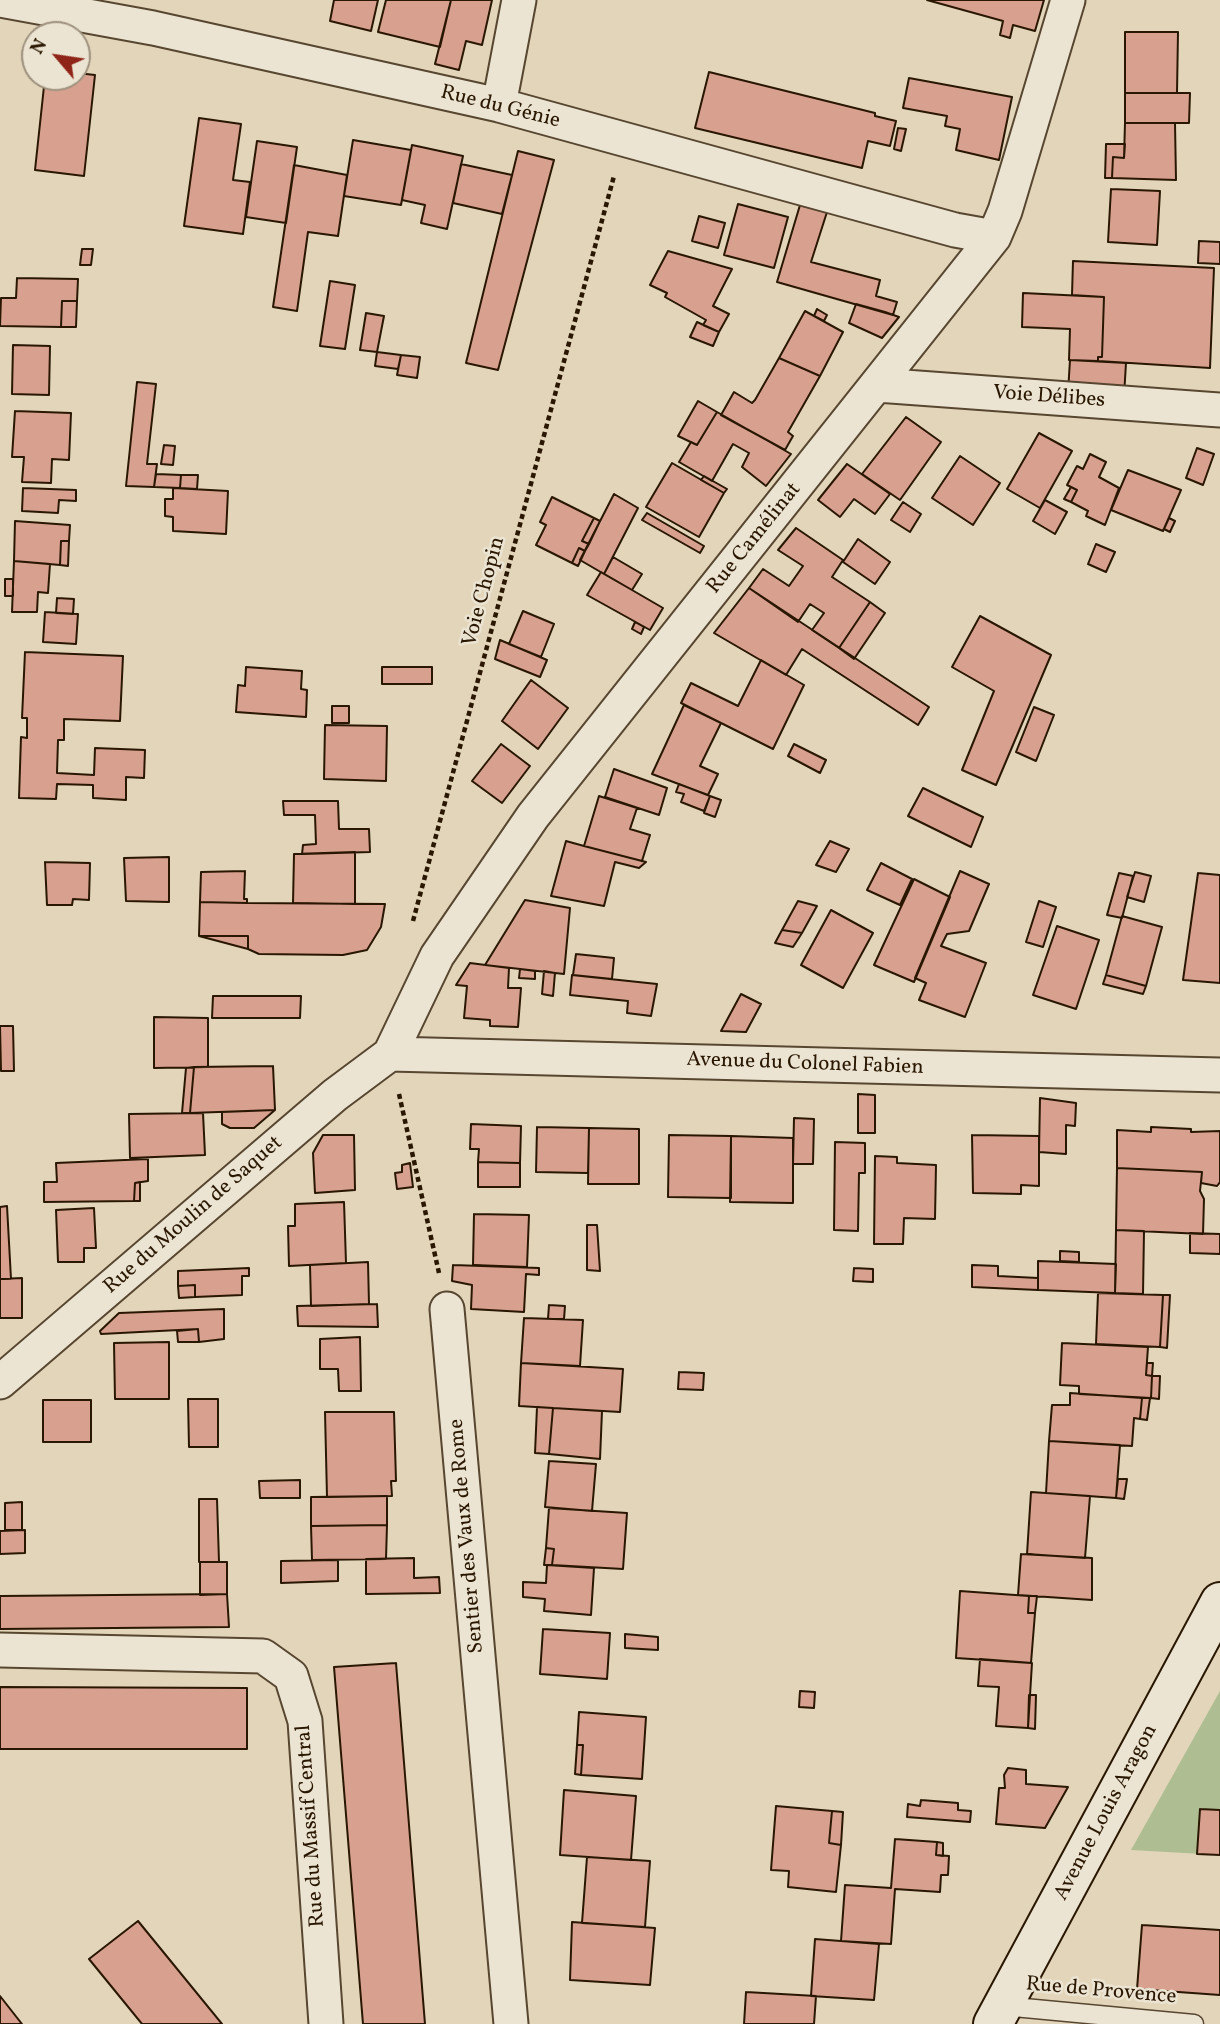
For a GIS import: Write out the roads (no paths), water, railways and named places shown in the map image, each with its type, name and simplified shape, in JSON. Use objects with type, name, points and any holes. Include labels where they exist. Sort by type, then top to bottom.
[{"type":"main road","name":"Avenue Louis Aragon","points":[[998,2015],[1220,1602]]},
{"type":"street","name":"Rue du Génie","points":[[0,0],[153,28],[499,105],[956,230],[994,237]]},
{"type":"street","points":[[499,105],[519,0]]},
{"type":"street","name":"Rue Camélinat","points":[[390,1054],[437,957],[533,816],[994,237],[1005,211],[1068,0]]},
{"type":"street","name":"Voie Délibes","points":[[877,385],[1220,410]]},
{"type":"street","name":"Avenue du Colonel Fabien","points":[[390,1054],[1220,1075]]},
{"type":"street","name":"Rue du Moulin de Saquet","points":[[0,1382],[335,1095],[390,1054]]},
{"type":"street","name":"Sentier des Vaux de Rome","points":[[447,1309],[511,2024]]},
{"type":"street","name":"Rue du Massif Central","points":[[0,1650],[263,1656],[291,1676],[305,1721],[326,2024]]},
{"type":"lane","name":"Rue de Provence","points":[[998,2015],[1194,2024]]}]
